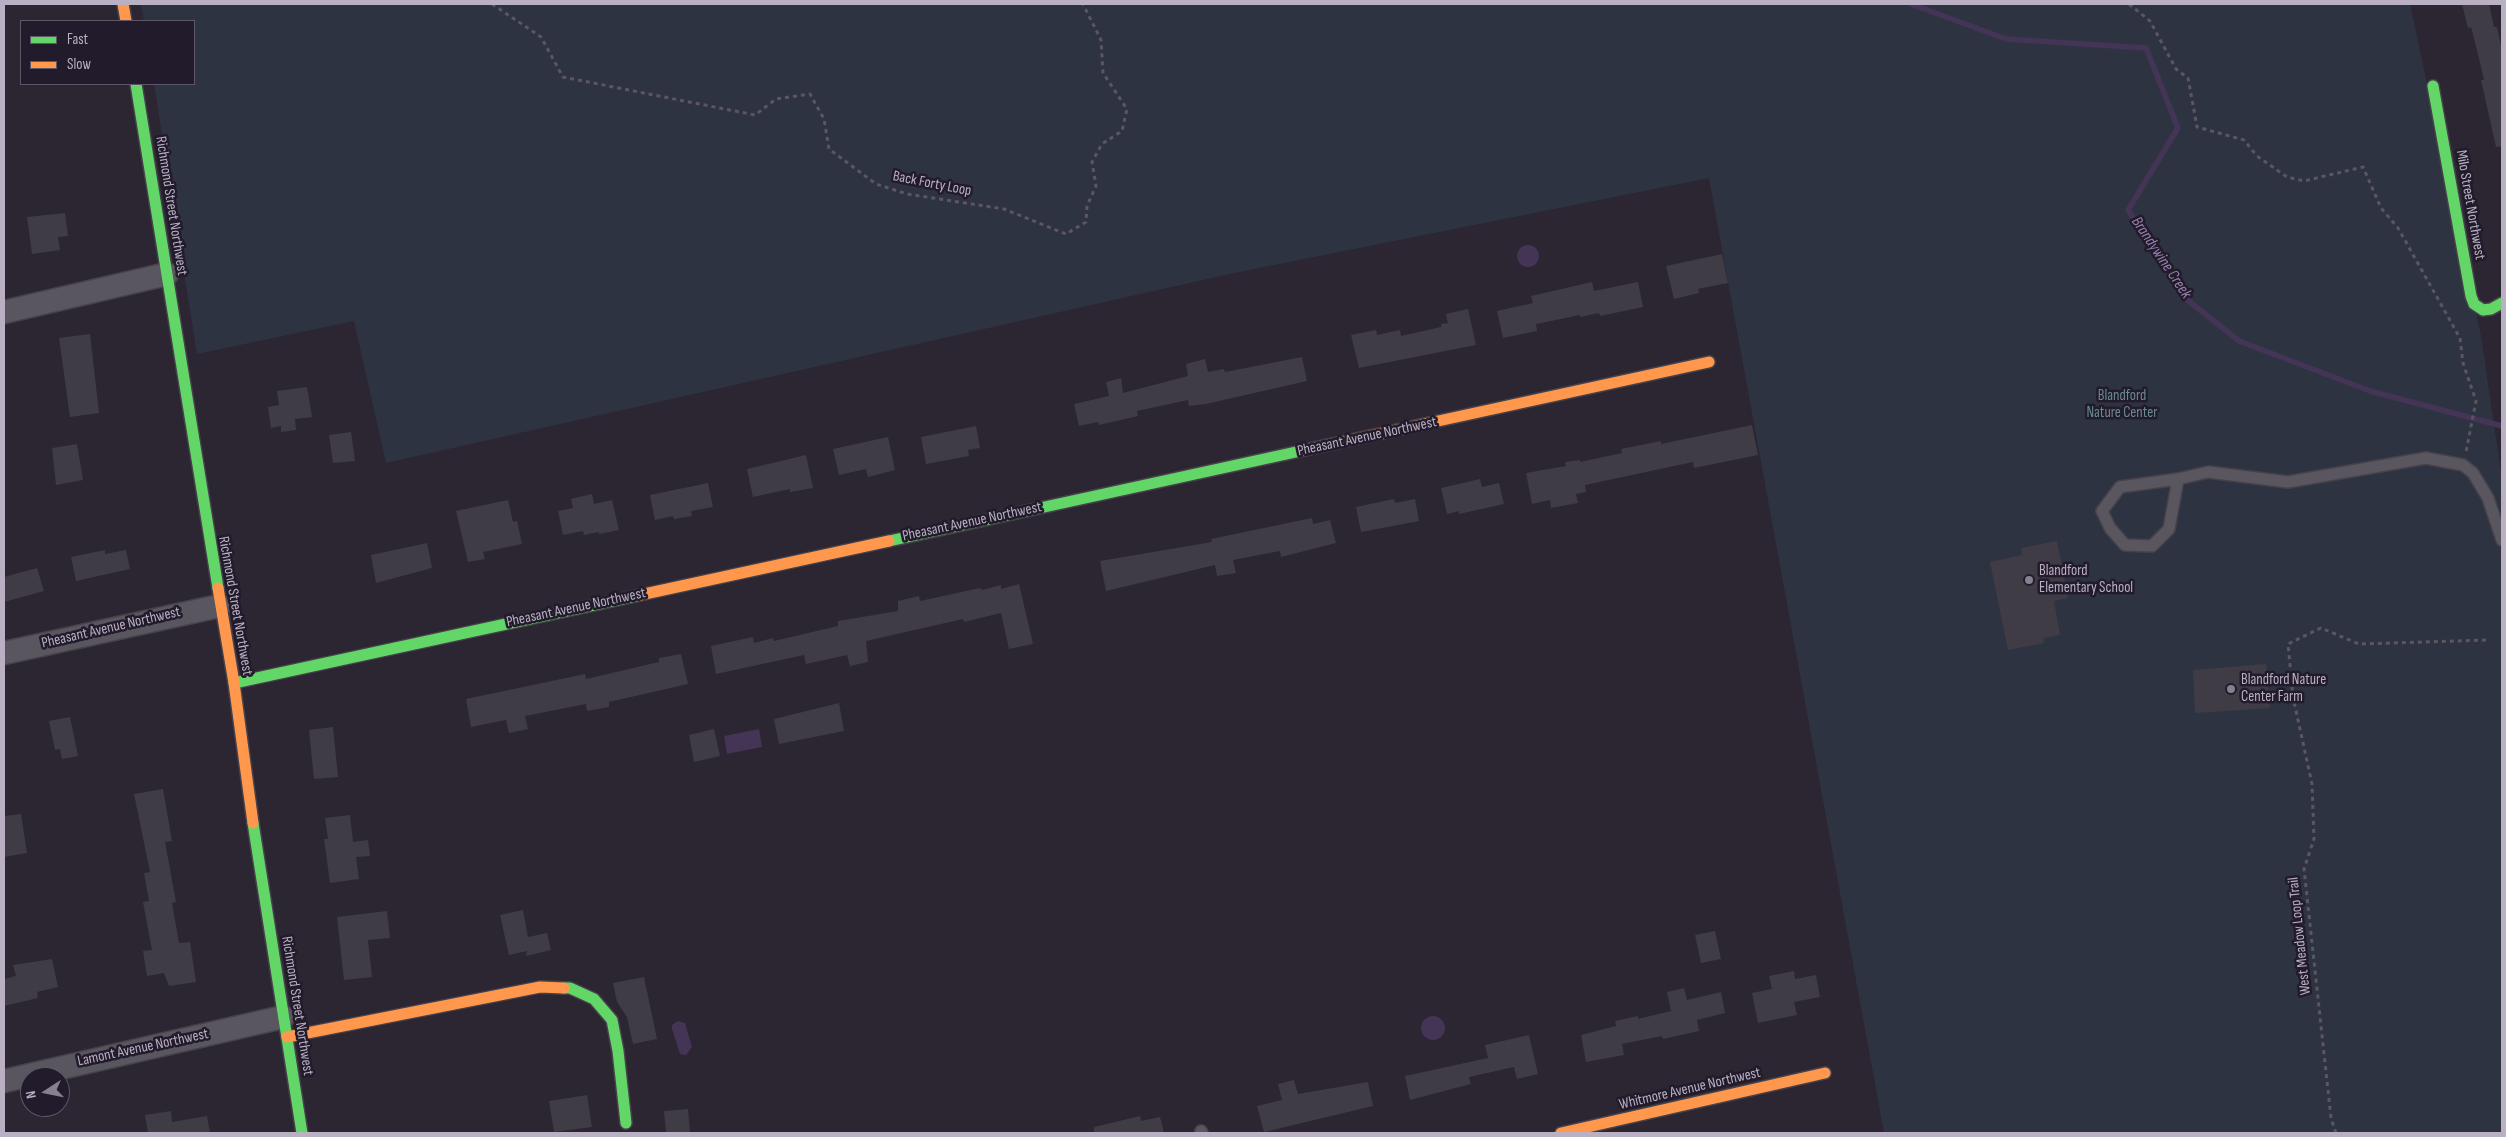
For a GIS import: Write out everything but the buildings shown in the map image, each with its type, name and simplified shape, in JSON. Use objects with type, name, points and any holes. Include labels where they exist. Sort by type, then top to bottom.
[{"type":"street","points":[[123,4],[126,20]]},
{"type":"street","name":"Richmond Street Northwest","points":[[136,85],[219,606],[234,683],[302,1133]]},
{"type":"street","name":"Milo Street Northwest","points":[[2433,86],[2471,296],[2480,309],[2486,310],[2500,304]]},
{"type":"street","points":[[4,312],[167,274]]},
{"type":"street","name":"Pheasant Avenue Northwest","points":[[234,683],[1709,362]]},
{"type":"street","name":"Pheasant Avenue Northwest","points":[[4,653],[219,606]]},
{"type":"street","points":[[285,1027],[540,987],[570,988],[594,999],[612,1020],[618,1051],[626,1123]]},
{"type":"street","name":"Lamont Avenue Northwest","points":[[4,1081],[285,1027]]},
{"type":"street","name":"Whitmore Avenue Northwest","points":[[1561,1133],[1825,1074]]},
{"type":"lane","points":[[2178,479],[2169,529],[2152,546],[2125,545],[2110,528],[2102,511],[2120,487],[2178,479],[2208,472],[2288,482],[2426,458],[2462,465],[2473,473],[2488,498],[2502,540]]},
{"type":"path","name":"Back Forty Loop","points":[[492,4],[541,38],[563,77],[755,114],[776,99],[810,94],[824,119],[829,149],[876,184],[907,194],[1004,209],[1066,234],[1086,222],[1087,206],[1096,186],[1092,162],[1102,144],[1122,131],[1128,108],[1103,73],[1101,40],[1083,4]]},
{"type":"path","points":[[2130,4],[2150,22],[2176,69],[2188,78],[2197,127],[2244,140],[2257,156],[2287,177],[2304,181],[2363,167],[2381,208],[2398,228],[2460,338],[2463,363],[2476,401],[2467,447]]},
{"type":"path","name":"West Meadow Loop Trail","points":[[2336,1133],[2331,1118],[2304,869],[2314,840],[2312,784],[2293,696],[2288,644],[2321,628],[2359,644],[2486,640]]},
{"type":"green space","name":"Blandford Nature Center","points":[[141,4],[2410,4],[2481,336],[2502,479],[2502,1133],[1884,1133],[1709,178],[1234,273],[386,463],[354,321],[197,354],[154,85],[195,85],[195,20],[144,20]]},
{"type":"shaded area","points":[[1528,245],[1536,248],[1539,256],[1536,264],[1528,267],[1520,264],[1517,256],[1520,248]]},
{"type":"shaded area","points":[[759,729],[762,747],[727,754],[724,736]]},
{"type":"shaded area","points":[[1433,1016],[1442,1019],[1445,1028],[1442,1037],[1433,1040],[1424,1037],[1421,1028],[1424,1019]]},
{"type":"shaded area","points":[[678,1021],[685,1023],[692,1047],[686,1055],[680,1054],[672,1029],[672,1025]]},
{"type":"waterway","name":"Brandywine Creek","points":[[1911,4],[2006,39],[2146,48],[2178,128],[2128,210],[2185,298],[2239,341],[2370,391],[2502,426]]},
{"type":"traffic: fast","points":[[136,85],[218,588]]},
{"type":"traffic: fast","points":[[2433,86],[2471,296],[2474,304],[2483,310],[2491,309],[2502,303]]},
{"type":"traffic: fast","points":[[889,541],[1305,450]]},
{"type":"traffic: fast","points":[[234,683],[640,595]]},
{"type":"traffic: fast","points":[[253,823],[302,1133]]},
{"type":"traffic: fast","points":[[564,988],[570,988],[594,999],[612,1020],[618,1051],[626,1123]]},
{"type":"traffic: slow","points":[[123,4],[126,20]]},
{"type":"traffic: slow","points":[[1305,450],[1709,362]]},
{"type":"traffic: slow","points":[[640,595],[889,541]]},
{"type":"traffic: slow","points":[[218,588],[234,683],[253,823]]},
{"type":"traffic: slow","points":[[287,1037],[540,987],[564,988]]},
{"type":"traffic: slow","points":[[1561,1133],[1825,1073]]},
{"type":"place","name":"Blandford Elementary School","points":[[2029,580]]},
{"type":"place","name":"Blandford Nature Center Farm","points":[[2231,689]]}]
